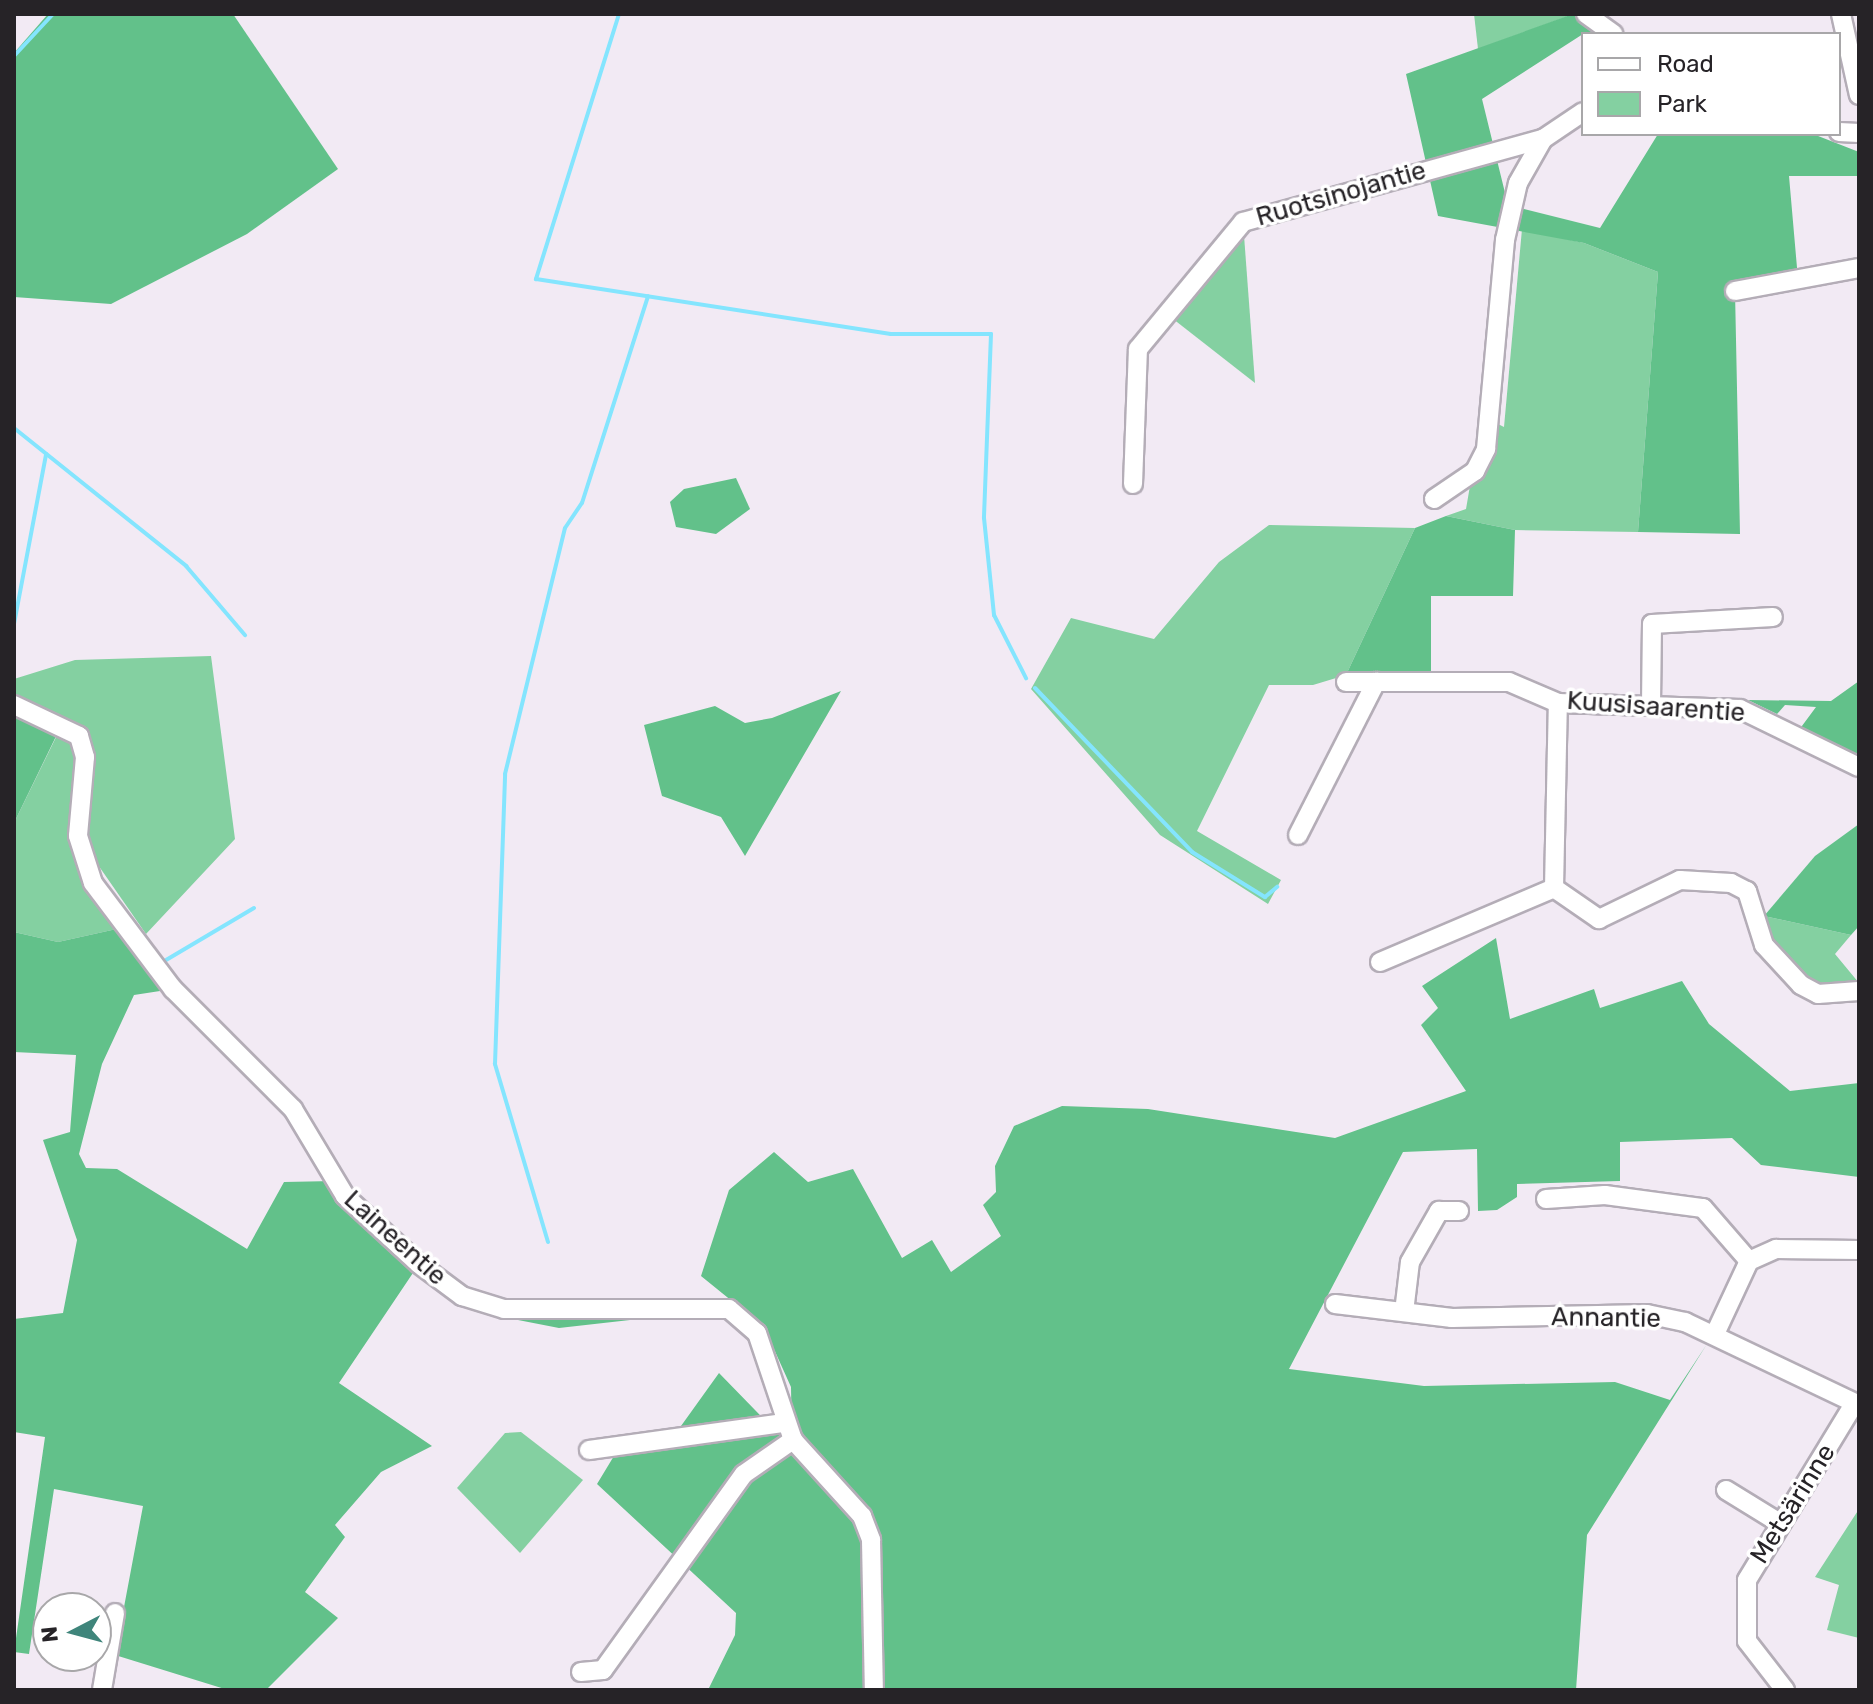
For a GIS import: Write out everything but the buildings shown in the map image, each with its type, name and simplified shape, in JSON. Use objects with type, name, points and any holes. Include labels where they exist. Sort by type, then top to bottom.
[{"type":"street","points":[[1586,14],[1611,32]]},
{"type":"street","points":[[1841,14],[1859,95]]},
{"type":"street","name":"Ruotsinojantie","points":[[1133,484],[1138,349],[1243,222],[1543,139],[1581,113]]},
{"type":"street","points":[[1434,499],[1475,471],[1486,449],[1505,240],[1518,183],[1543,139]]},
{"type":"street","points":[[1735,291],[1859,268]]},
{"type":"street","points":[[1651,705],[1652,624],[1773,617]]},
{"type":"street","name":"Kuusisaarentie","points":[[1346,682],[1509,682],[1558,703],[1651,705],[1758,713],[1859,767]]},
{"type":"street","points":[[1298,835],[1376,682]]},
{"type":"street","points":[[1554,888],[1558,703]]},
{"type":"street","name":"Laineentie","points":[[14,705],[79,736],[85,757],[78,836],[93,883],[173,989],[293,1109],[345,1196],[449,1287],[504,1309],[729,1309],[757,1333],[789,1432],[862,1516],[871,1540],[874,1690]]},
{"type":"street","points":[[1554,888],[1599,919],[1680,880],[1731,883],[1747,891],[1764,945],[1801,985],[1818,994],[1859,991]]},
{"type":"street","points":[[1380,962],[1554,888]]},
{"type":"street","points":[[1546,1199],[1605,1195],[1703,1208],[1749,1261]]},
{"type":"street","points":[[1404,1312],[1410,1262],[1439,1211],[1459,1211]]},
{"type":"street","points":[[1715,1334],[1749,1261],[1776,1249],[1859,1250]]},
{"type":"street","name":"Annantie","points":[[1335,1304],[1452,1318],[1647,1314],[1715,1334],[1856,1404]]},
{"type":"street","name":"Metsärinne","points":[[1785,1690],[1759,1663],[1744,1626],[1747,1580],[1778,1522],[1856,1404]]},
{"type":"street","points":[[589,1450],[789,1432]]},
{"type":"street","points":[[581,1672],[603,1670],[744,1474],[789,1432]]},
{"type":"street","points":[[1726,1490],[1778,1522]]},
{"type":"street","points":[[102,1690],[115,1613]]},
{"type":"green space","points":[[48,14],[233,14],[338,169],[247,234],[111,304],[14,297],[14,53]]},
{"type":"green space","points":[[1474,14],[1574,14],[1478,49]]},
{"type":"green space","points":[[1573,14],[1597,32],[1581,32],[1581,35],[1482,99],[1508,205],[1600,228],[1657,136],[1818,136],[1859,152],[1859,176],[1789,176],[1798,279],[1735,291],[1740,534],[1638,532],[1658,272],[1584,243],[1438,216],[1406,74]]},
{"type":"green space","points":[[1243,222],[1255,383],[1168,315]]},
{"type":"green space","points":[[1522,229],[1584,243],[1658,272],[1638,532],[1515,530],[1446,516],[1466,509],[1482,416],[1504,427]]},
{"type":"green space","points":[[736,478],[750,509],[716,534],[676,527],[670,502],[684,489]]},
{"type":"green space","points":[[1446,516],[1515,530],[1513,596],[1431,596],[1431,673],[1346,675],[1415,528]]},
{"type":"green space","points":[[1269,525],[1415,528],[1346,675],[1313,685],[1269,685],[1197,831],[1281,880],[1268,904],[1160,835],[1031,689],[1071,618],[1154,639],[1219,562]]},
{"type":"green space","points":[[211,656],[235,839],[146,934],[80,839],[93,883],[130,926],[58,942],[14,932],[14,823],[61,727],[14,703],[14,679],[75,660]]},
{"type":"green space","points":[[1859,681],[1859,762],[1799,730],[1816,707],[1785,705],[1777,714],[1748,700],[1831,701]]},
{"type":"green space","points":[[841,691],[745,856],[721,817],[662,796],[644,725],[715,706],[745,723],[772,718]]},
{"type":"green space","points":[[14,705],[61,726],[14,823]]},
{"type":"green space","points":[[1859,824],[1859,926],[1851,935],[1764,916],[1815,856]]},
{"type":"green space","points":[[1764,916],[1851,935],[1835,954],[1859,983],[1834,989],[1806,981],[1770,942]]},
{"type":"green space","points":[[130,926],[173,989],[134,995],[102,1064],[79,1154],[86,1168],[117,1169],[247,1249],[284,1182],[334,1181],[419,1264],[339,1383],[432,1446],[381,1472],[335,1525],[345,1537],[305,1592],[338,1618],[266,1690],[228,1690],[115,1655],[143,1506],[54,1489],[38,1592],[32,1592],[29,1654],[14,1652],[45,1437],[14,1432],[14,1319],[63,1313],[77,1240],[43,1140],[70,1132],[76,1055],[14,1052],[14,932],[58,942]]},
{"type":"green space","points":[[1496,938],[1510,1019],[1594,989],[1600,1008],[1682,981],[1709,1024],[1790,1091],[1859,1083],[1859,1177],[1761,1165],[1732,1138],[1620,1142],[1620,1181],[1517,1184],[1517,1197],[1497,1210],[1478,1211],[1477,1149],[1403,1152],[1289,1369],[1424,1386],[1615,1382],[1670,1400],[1707,1344],[1587,1535],[1576,1690],[708,1690],[735,1635],[736,1613],[597,1484],[620,1446],[682,1441],[681,1426],[719,1373],[792,1448],[791,1387],[764,1327],[701,1276],[729,1190],[774,1152],[808,1182],[853,1169],[902,1258],[932,1240],[951,1272],[1001,1236],[983,1205],[996,1192],[995,1166],[1014,1126],[1062,1106],[1148,1109],[1335,1138],[1466,1091],[1421,1025],[1438,1008],[1422,986]]},
{"type":"green space","points":[[630,1309],[630,1320],[559,1328],[518,1320],[519,1310]]},
{"type":"green space","points":[[521,1432],[583,1480],[520,1553],[457,1488],[505,1433]]},
{"type":"green space","points":[[1859,1509],[1859,1638],[1827,1630],[1839,1585],[1815,1577]]},
{"type":"waterway","points":[[14,56],[53,14]]},
{"type":"waterway","points":[[619,14],[536,279],[891,334],[991,334],[984,518],[994,615],[1026,678]]},
{"type":"waterway","points":[[548,1242],[495,1064],[505,774],[565,528],[582,503],[648,296]]},
{"type":"waterway","points":[[14,428],[186,566],[245,635]]},
{"type":"waterway","points":[[14,624],[46,454]]},
{"type":"waterway","points":[[1035,688],[1192,852],[1265,897],[1277,887]]},
{"type":"waterway","points":[[161,963],[254,908]]}]
